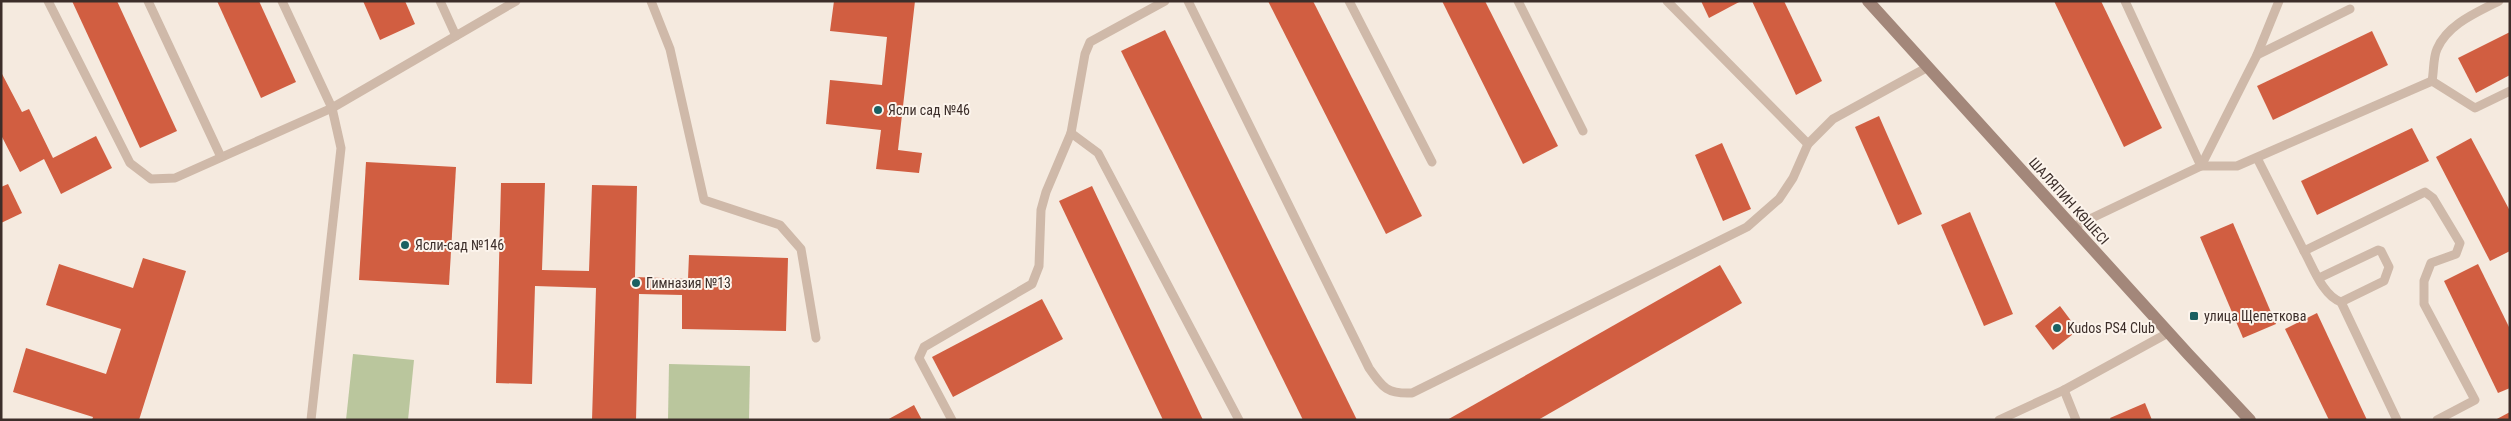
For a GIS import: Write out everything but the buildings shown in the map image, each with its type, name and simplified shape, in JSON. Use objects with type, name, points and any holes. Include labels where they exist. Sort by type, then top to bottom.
[{"type":"main road","name":"ШАЛЯПИН КӨШЕСІ","points":[[1868,1],[2168,333],[2250,420]]},
{"type":"lane","points":[[48,1],[130,163],[151,179],[175,178],[332,108],[516,1]]},
{"type":"lane","points":[[148,1],[221,157]]},
{"type":"lane","points":[[282,1],[332,108],[341,148],[310,420]]},
{"type":"lane","points":[[440,1],[456,36]]},
{"type":"lane","points":[[651,1],[670,49],[704,200],[780,225],[801,249],[816,338]]},
{"type":"lane","points":[[952,420],[919,358],[924,347],[1032,284],[1039,266],[1041,210],[1046,192],[1071,133],[1085,54],[1090,42],[1165,1]]},
{"type":"lane","points":[[1188,1],[1369,368],[1383,387],[1395,394],[1412,393],[1747,226],[1779,199],[1793,178],[1808,144],[1833,120],[1928,67]]},
{"type":"lane","points":[[1349,1],[1432,162]]},
{"type":"lane","points":[[1518,1],[1583,131]]},
{"type":"lane","points":[[1666,1],[1808,144]]},
{"type":"lane","points":[[2125,1],[2201,166]]},
{"type":"lane","points":[[2201,166],[2257,55],[2279,1]]},
{"type":"lane","points":[[2432,81],[2436,50],[2448,32],[2465,19],[2499,1]]},
{"type":"lane","points":[[2257,55],[2350,9]]},
{"type":"lane","points":[[2073,227],[2201,166],[2237,166],[2432,81]]},
{"type":"lane","points":[[2432,81],[2476,108],[2510,91]]},
{"type":"lane","points":[[1071,133],[1098,154],[1239,420]]},
{"type":"lane","points":[[2257,158],[2319,278],[2332,298],[2341,302],[2397,420]]},
{"type":"lane","points":[[2304,251],[2425,192],[2434,198],[2460,243],[2456,254],[2431,263],[2427,269],[2424,281],[2424,304],[2474,400],[2437,420]]},
{"type":"lane","points":[[2319,278],[2378,250],[2382,250],[2389,267],[2384,281],[2341,302]]},
{"type":"lane","points":[[1999,420],[2064,390],[2168,333]]},
{"type":"lane","points":[[2064,390],[2076,420]]},
{"type":"green space","points":[[353,354],[414,360],[408,420],[346,420]]},
{"type":"green space","points":[[669,364],[750,366],[749,420],[668,420]]},
{"type":"place","name":"Ясли сад №46","points":[[878,110]]},
{"type":"place","name":"Ясли-сад №146","points":[[405,245]]},
{"type":"place","name":"Гимназия №13","points":[[636,283]]},
{"type":"place","name":"улица Щепеткова","points":[[2194,316]]},
{"type":"place","name":"Kudos PS4 Club","points":[[2057,328]]}]
